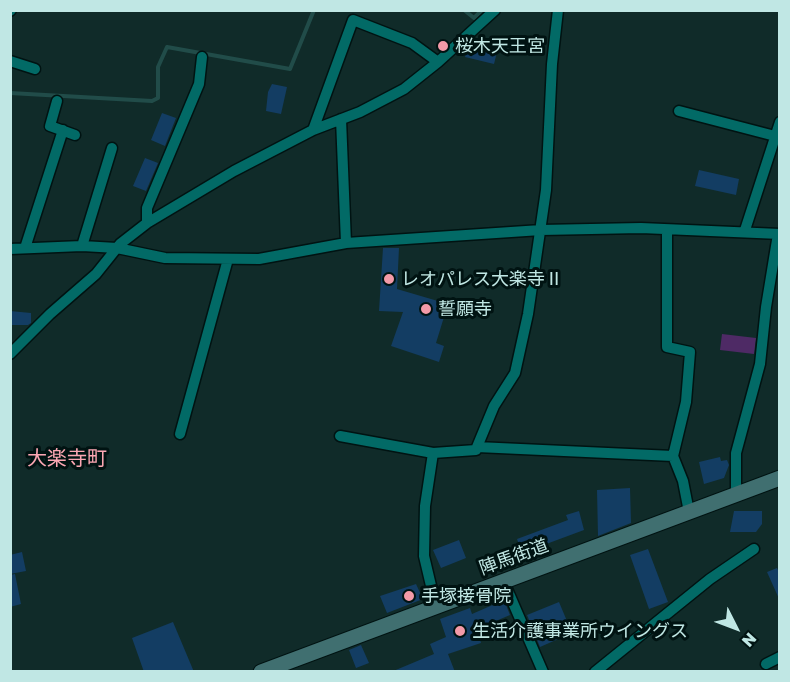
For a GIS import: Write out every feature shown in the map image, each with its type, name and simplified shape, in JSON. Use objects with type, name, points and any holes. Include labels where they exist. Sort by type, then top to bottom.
[{"type":"main road","name":"陣馬街道","points":[[261,672],[780,478]]},
{"type":"street","points":[[10,354],[50,314],[96,274],[117,248],[147,223],[234,171],[313,130],[404,89],[438,62],[495,10]]},
{"type":"street","points":[[340,436],[432,453],[476,450],[494,406],[515,373],[541,230],[558,10]]},
{"type":"street","points":[[313,130],[353,20],[412,43],[438,62]]},
{"type":"street","points":[[147,223],[147,208],[199,84],[202,57]]},
{"type":"street","points":[[10,61],[34,69]]},
{"type":"street","points":[[57,101],[50,126],[75,135]]},
{"type":"street","points":[[679,111],[775,136]]},
{"type":"street","points":[[341,119],[346,243]]},
{"type":"street","points":[[745,230],[780,122]]},
{"type":"street","points":[[26,248],[63,130]]},
{"type":"street","points":[[82,246],[112,148]]},
{"type":"street","points":[[10,249],[82,246],[117,248],[165,258],[259,259],[346,243],[541,230],[745,230],[779,234],[760,364],[736,453],[736,494]]},
{"type":"street","points":[[667,230],[667,346],[690,352],[686,402],[673,456],[683,481],[689,512]]},
{"type":"street","points":[[180,434],[228,259]]},
{"type":"street","points":[[477,447],[673,456]]},
{"type":"street","points":[[432,453],[425,506],[424,556],[436,607]]},
{"type":"street","points":[[595,672],[717,574],[754,549]]},
{"type":"street","points":[[504,582],[543,672]]},
{"type":"street","points":[[766,664],[779,658]]},
{"type":"shaded area","points":[[722,334],[756,338],[754,354],[720,350]]},
{"type":"building","points":[[472,41],[498,48],[494,64],[465,57],[468,45]]},
{"type":"building","points":[[272,84],[287,87],[281,114],[266,111],[268,92]]},
{"type":"building","points":[[162,113],[176,118],[165,146],[151,140]]},
{"type":"building","points":[[145,158],[158,163],[146,191],[133,186]]},
{"type":"building","points":[[699,170],[739,179],[736,195],[695,186]]},
{"type":"building","points":[[383,248],[399,248],[397,289],[448,304],[436,343],[444,346],[439,362],[391,346],[403,312],[379,311]]},
{"type":"building","points":[[10,311],[31,313],[31,323],[10,325]]},
{"type":"building","points":[[720,457],[721,461],[727,460],[729,465],[724,478],[704,484],[699,462]]},
{"type":"building","points":[[630,488],[631,523],[598,536],[597,490]]},
{"type":"building","points":[[579,511],[584,530],[522,553],[517,539],[568,520],[566,515]]},
{"type":"building","points":[[734,511],[762,511],[762,524],[756,532],[730,532]]},
{"type":"building","points":[[459,540],[466,558],[441,568],[433,550]]},
{"type":"building","points":[[648,549],[668,602],[649,609],[630,555]]},
{"type":"building","points":[[22,552],[26,571],[10,574],[10,555]]},
{"type":"building","points":[[777,568],[780,574],[780,601],[767,572]]},
{"type":"building","points":[[15,574],[21,604],[10,607],[10,575]]},
{"type":"building","points":[[416,584],[423,599],[387,613],[380,596]]},
{"type":"building","points":[[504,600],[510,615],[477,629],[481,643],[448,654],[455,672],[391,672],[434,654],[430,644],[446,637],[440,619],[470,608],[472,614]]},
{"type":"building","points":[[559,602],[572,633],[540,647],[527,615]]},
{"type":"building","points":[[173,622],[194,672],[144,672],[132,638]]},
{"type":"building","points":[[361,645],[369,663],[356,668],[349,650]]},
{"type":"waterway","points":[[10,93],[152,101],[158,98],[158,67],[167,47],[290,69],[314,10]]},
{"type":"waterway","points":[[464,10],[474,18],[482,10]]},
{"type":"place","name":"桜木天王宮","points":[[443,46]]},
{"type":"place","name":"レオパレス大楽寺Ⅱ","points":[[389,279]]},
{"type":"place","name":"誓願寺","points":[[426,309]]},
{"type":"place","name":"手塚接骨院","points":[[409,596]]},
{"type":"place","name":"生活介護事業所ウイングス","points":[[460,631]]},
{"type":"district","name":"大楽寺町","points":[[67,459]]}]
